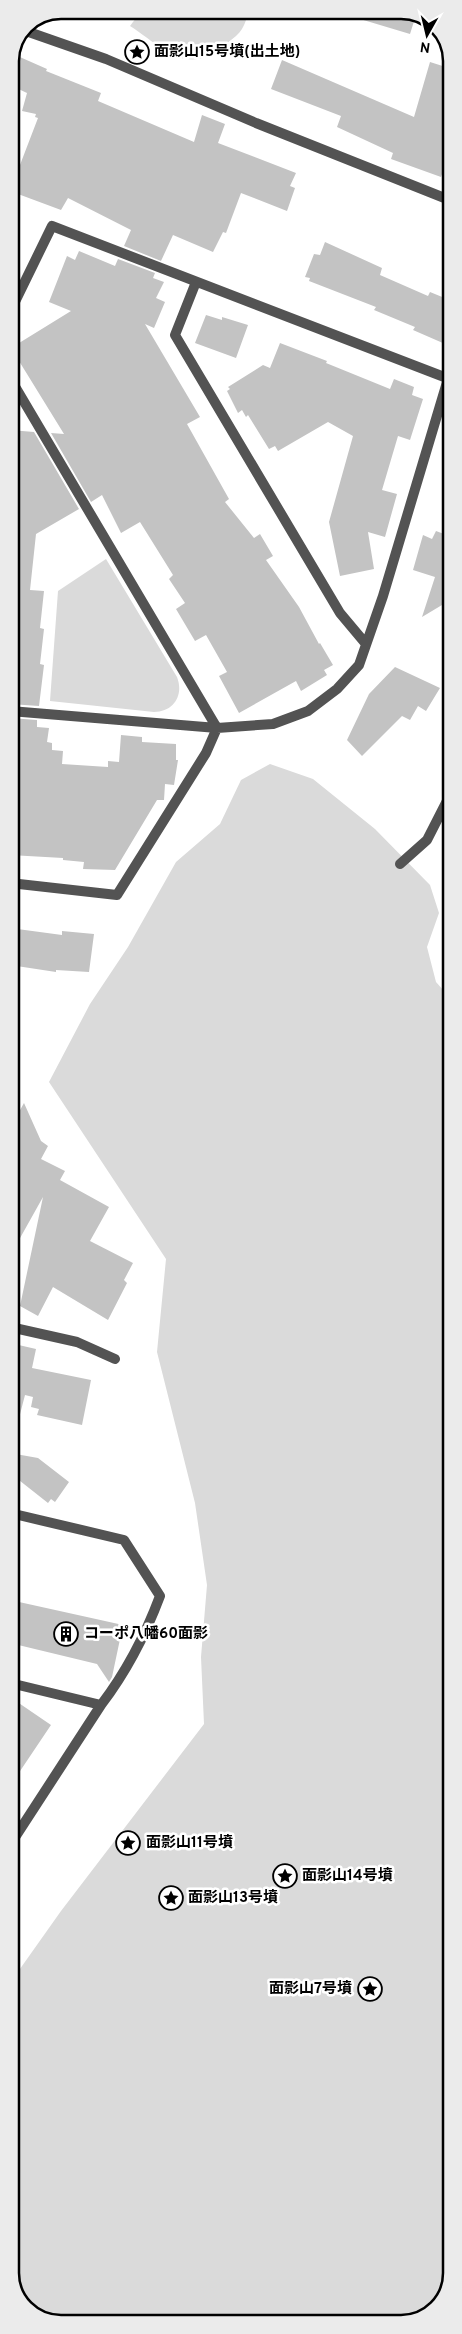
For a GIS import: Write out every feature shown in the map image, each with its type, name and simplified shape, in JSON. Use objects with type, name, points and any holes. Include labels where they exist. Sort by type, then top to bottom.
[{"type":"street","points":[[30,32],[106,59],[256,123],[443,197]]},
{"type":"street","points":[[19,294],[52,226],[443,377]]},
{"type":"street","points":[[196,282],[175,335],[340,613],[366,644]]},
{"type":"street","points":[[19,393],[217,728]]},
{"type":"street","points":[[19,712],[217,728],[273,724],[308,711],[337,689],[359,665],[384,596],[443,403]]},
{"type":"street","points":[[19,884],[117,895],[206,753],[217,728]]},
{"type":"street","points":[[400,864],[427,840],[443,809]]},
{"type":"street","points":[[19,1329],[77,1342],[115,1359]]},
{"type":"street","points":[[19,1515],[124,1540],[160,1596],[148,1628],[123,1676],[101,1705],[19,1831]]},
{"type":"street","points":[[19,1685],[101,1705]]},
{"type":"shaded area","points":[[135,19],[246,19],[241,31],[234,38],[210,55],[198,59],[176,56],[130,26]]},
{"type":"shaded area","points":[[106,559],[177,677],[179,684],[178,696],[172,706],[167,709],[154,712],[50,701],[58,591]]},
{"type":"shaded area","points":[[270,764],[313,779],[375,829],[430,885],[439,913],[427,947],[436,982],[443,990],[443,2273],[441,2286],[433,2301],[420,2311],[406,2315],[58,2315],[45,2312],[33,2305],[24,2294],[19,2278],[19,1970],[61,1911],[204,1724],[201,1657],[207,1585],[195,1503],[157,1352],[166,1259],[49,1082],[90,1004],[128,947],[176,862],[220,824],[241,780]]},
{"type":"building","points":[[360,19],[404,19],[414,21],[410,34]]},
{"type":"building","points":[[20,57],[47,69],[46,71],[101,93],[98,101],[194,142],[202,115],[225,124],[218,143],[296,173],[290,186],[295,188],[287,211],[241,193],[226,233],[223,232],[213,252],[173,235],[161,261],[124,246],[131,230],[68,198],[61,210],[19,194],[19,168],[38,118],[35,117],[36,114],[22,111],[27,93],[19,89]]},
{"type":"building","points":[[282,60],[414,117],[430,62],[443,66],[443,171],[441,177],[391,159],[393,153],[337,127],[341,116],[271,89]]},
{"type":"building","points":[[325,242],[382,268],[380,275],[428,296],[430,292],[443,297],[443,343],[413,330],[415,327],[374,310],[376,307],[309,281],[310,278],[305,277],[314,254],[320,255]]},
{"type":"building","points":[[79,251],[115,266],[118,259],[155,273],[153,278],[164,282],[156,298],[165,302],[154,328],[145,324],[200,417],[187,424],[229,499],[225,502],[254,538],[260,534],[273,556],[266,560],[299,607],[333,665],[324,670],[327,675],[301,691],[296,681],[239,713],[219,676],[227,672],[206,635],[195,641],[176,609],[185,603],[169,579],[173,575],[140,522],[121,533],[102,495],[91,502],[51,433],[64,434],[19,361],[19,343],[71,311],[49,302],[67,256],[75,260]]},
{"type":"building","points":[[206,315],[222,320],[222,317],[248,325],[236,358],[195,343]]},
{"type":"building","points":[[280,343],[327,361],[326,363],[390,389],[394,379],[414,387],[412,395],[423,399],[410,440],[398,436],[382,490],[397,494],[385,537],[368,532],[374,569],[340,576],[329,522],[353,436],[328,422],[278,451],[275,446],[269,449],[248,415],[246,417],[242,410],[238,413],[227,391],[230,389],[228,387],[263,365],[270,368]]},
{"type":"building","points":[[19,431],[34,432],[79,509],[36,534],[30,590],[44,591],[40,628],[44,629],[40,664],[44,665],[39,706],[19,705]]},
{"type":"building","points":[[436,531],[443,534],[443,604],[422,617],[435,577],[413,570],[423,535],[432,539]]},
{"type":"building","points":[[395,667],[440,688],[426,711],[418,706],[410,720],[402,716],[362,756],[347,740],[369,694]]},
{"type":"building","points":[[19,719],[37,720],[37,727],[49,728],[47,742],[52,743],[52,750],[63,751],[62,764],[108,767],[108,761],[119,762],[121,735],[142,737],[142,742],[176,744],[176,760],[178,760],[174,785],[165,784],[164,800],[157,800],[115,870],[83,869],[84,862],[63,860],[63,858],[19,856]]},
{"type":"building","points":[[19,929],[62,935],[62,931],[94,934],[89,972],[56,970],[56,972],[19,966]]},
{"type":"building","points":[[24,1103],[41,1141],[48,1146],[41,1159],[65,1171],[60,1180],[109,1207],[90,1241],[133,1263],[124,1280],[127,1283],[108,1320],[53,1287],[38,1316],[20,1306],[43,1197],[19,1240],[19,1112]]},
{"type":"building","points":[[19,1345],[36,1349],[32,1368],[91,1380],[82,1425],[37,1415],[39,1409],[31,1407],[33,1397],[25,1395],[19,1418]]},
{"type":"building","points":[[19,1455],[38,1458],[69,1482],[55,1502],[51,1499],[48,1503],[19,1480]]},
{"type":"building","name":"コーポ八幡60面影","points":[[19,1602],[123,1625],[112,1677],[109,1682],[97,1664],[19,1645]]},
{"type":"building","points":[[19,1703],[51,1725],[19,1773]]},
{"type":"place","name":"面影山15号墳(出土地)","points":[[137,52]]},
{"type":"place","name":"コーポ八幡60面影","points":[[66,1634]]},
{"type":"place","name":"面影山11号墳","points":[[128,1843]]},
{"type":"place","name":"面影山14号墳","points":[[285,1876]]},
{"type":"place","name":"面影山13号墳","points":[[171,1898]]},
{"type":"place","name":"面影山7号墳","points":[[370,1989]]}]
